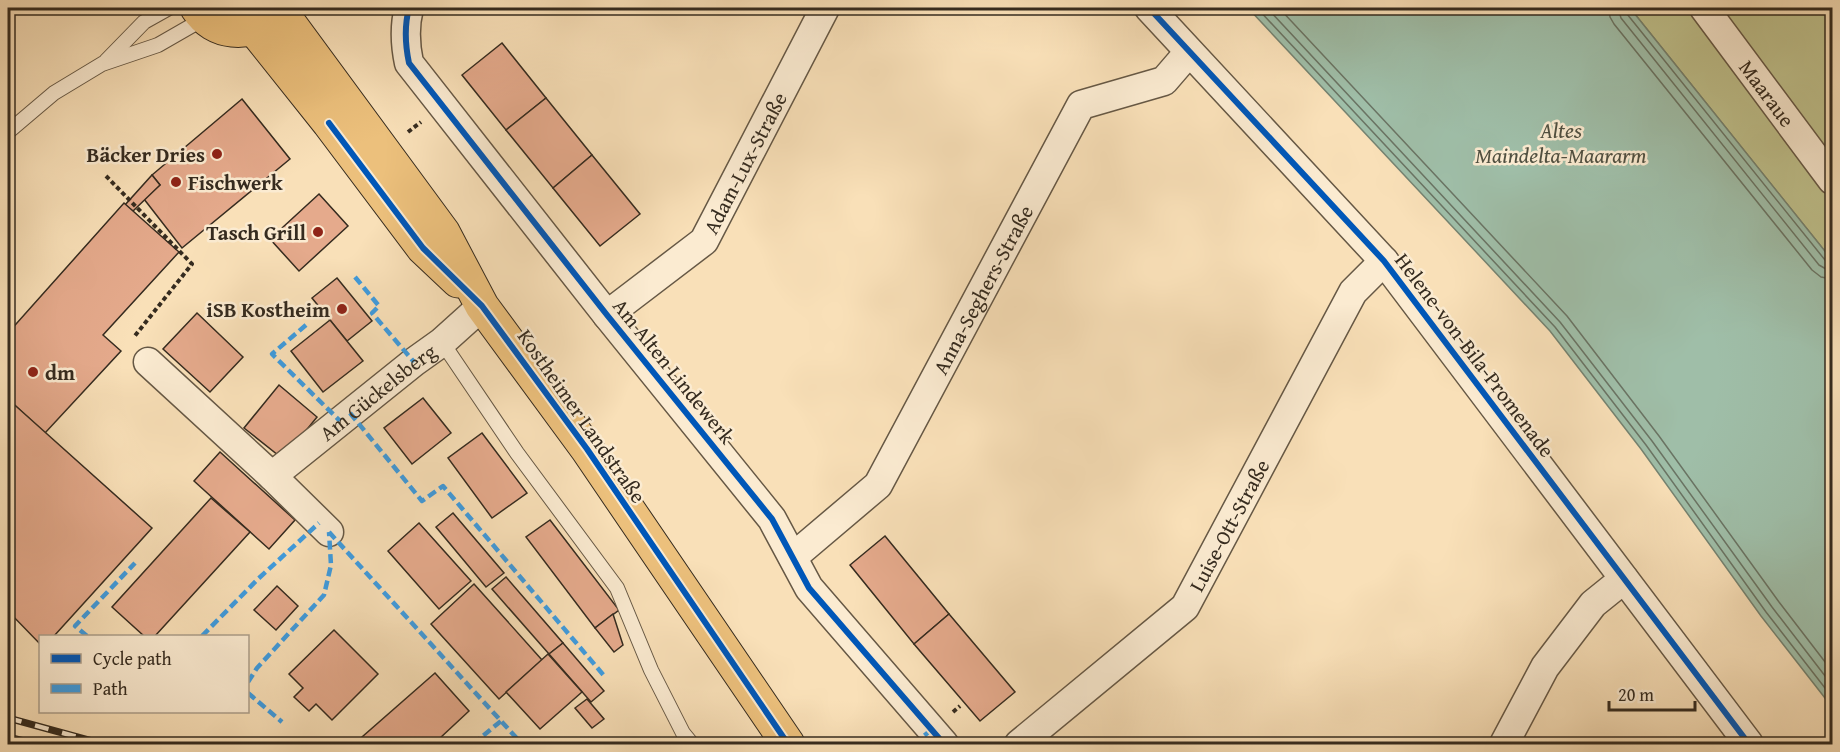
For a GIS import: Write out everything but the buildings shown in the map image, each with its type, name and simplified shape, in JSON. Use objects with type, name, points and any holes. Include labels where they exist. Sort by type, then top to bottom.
[{"type":"main road","points":[[201,13],[214,24],[233,31],[271,15]]},
{"type":"main road","name":"Kostheimer Landstraße","points":[[271,15],[335,132],[423,248],[482,306],[587,449],[788,744]]},
{"type":"street","name":"Am Alten Lindewerk","points":[[409,8],[405,24],[405,45],[409,63],[607,315],[772,519],[809,588],[944,744]]},
{"type":"street","name":"Adam-Lux-Straße","points":[[607,315],[704,241],[825,8]]},
{"type":"street","name":"Helene-von-Bila-Promenade","points":[[1149,8],[1384,261],[1749,744]]},
{"type":"street","name":"Maaraue","points":[[1704,8],[1833,180]]},
{"type":"street","name":"Anna-Seghers-Straße","points":[[793,557],[878,485],[1081,105],[1164,81],[1189,52]]},
{"type":"street","name":"Luise-Ott-Straße","points":[[1019,744],[1185,607],[1353,292],[1384,261]]},
{"type":"street","name":"Am Gückelsberg","points":[[272,476],[442,342],[482,306]]},
{"type":"street","points":[[148,362],[272,476],[328,532]]},
{"type":"street","points":[[1504,744],[1545,667],[1593,604],[1624,579]]},
{"type":"lane","points":[[102,64],[144,22],[169,8]]},
{"type":"lane","points":[[8,132],[54,93],[102,64],[158,45],[201,13]]},
{"type":"lane","points":[[442,342],[517,453],[617,588],[651,670],[683,733],[692,744]]},
{"type":"path","points":[[403,128],[407,133],[442,106]]},
{"type":"path","points":[[106,176],[192,264],[128,345],[148,362]]},
{"type":"green space","points":[[1630,8],[1832,8],[1832,260]]},
{"type":"water","name":"Altes Maindelta-Maararm","points":[[1248,8],[1630,8],[1832,260],[1832,707],[1761,616],[1641,449],[1550,331]]},
{"type":"railway","points":[[8,718],[103,744]]},
{"type":"railway","points":[[8,737],[36,744]]},
{"type":"marked path","points":[[355,277],[379,306],[372,313],[414,362]]},
{"type":"marked path","points":[[306,325],[272,354],[340,421]]},
{"type":"marked path","points":[[350,413],[422,501],[443,486],[606,678]]},
{"type":"marked path","points":[[203,635],[258,579],[319,523]]},
{"type":"marked path","points":[[329,532],[522,744]]},
{"type":"marked path","points":[[249,680],[257,668],[324,595],[331,565],[329,532]]},
{"type":"marked path","points":[[86,635],[75,626],[135,563]]},
{"type":"marked path","points":[[249,694],[282,722]]},
{"type":"marked path","points":[[473,744],[501,721]]},
{"type":"marked path","points":[[914,744],[931,730]]},
{"type":"cycle path","points":[[409,8],[406,22],[409,63],[607,315],[772,519],[809,588],[944,744]]},
{"type":"cycle path","points":[[1149,8],[1384,261],[1749,744]]},
{"type":"cycle path","points":[[329,123],[423,248],[482,306],[587,449],[788,744]]},
{"type":"place","name":"Bäcker Dries","points":[[217,154]]},
{"type":"place","name":"Fischwerk","points":[[176,182]]},
{"type":"place","name":"Tasch Grill","points":[[318,232]]},
{"type":"place","name":"iSB Kostheim","points":[[342,309]]},
{"type":"place","name":"dm","points":[[33,372]]}]
